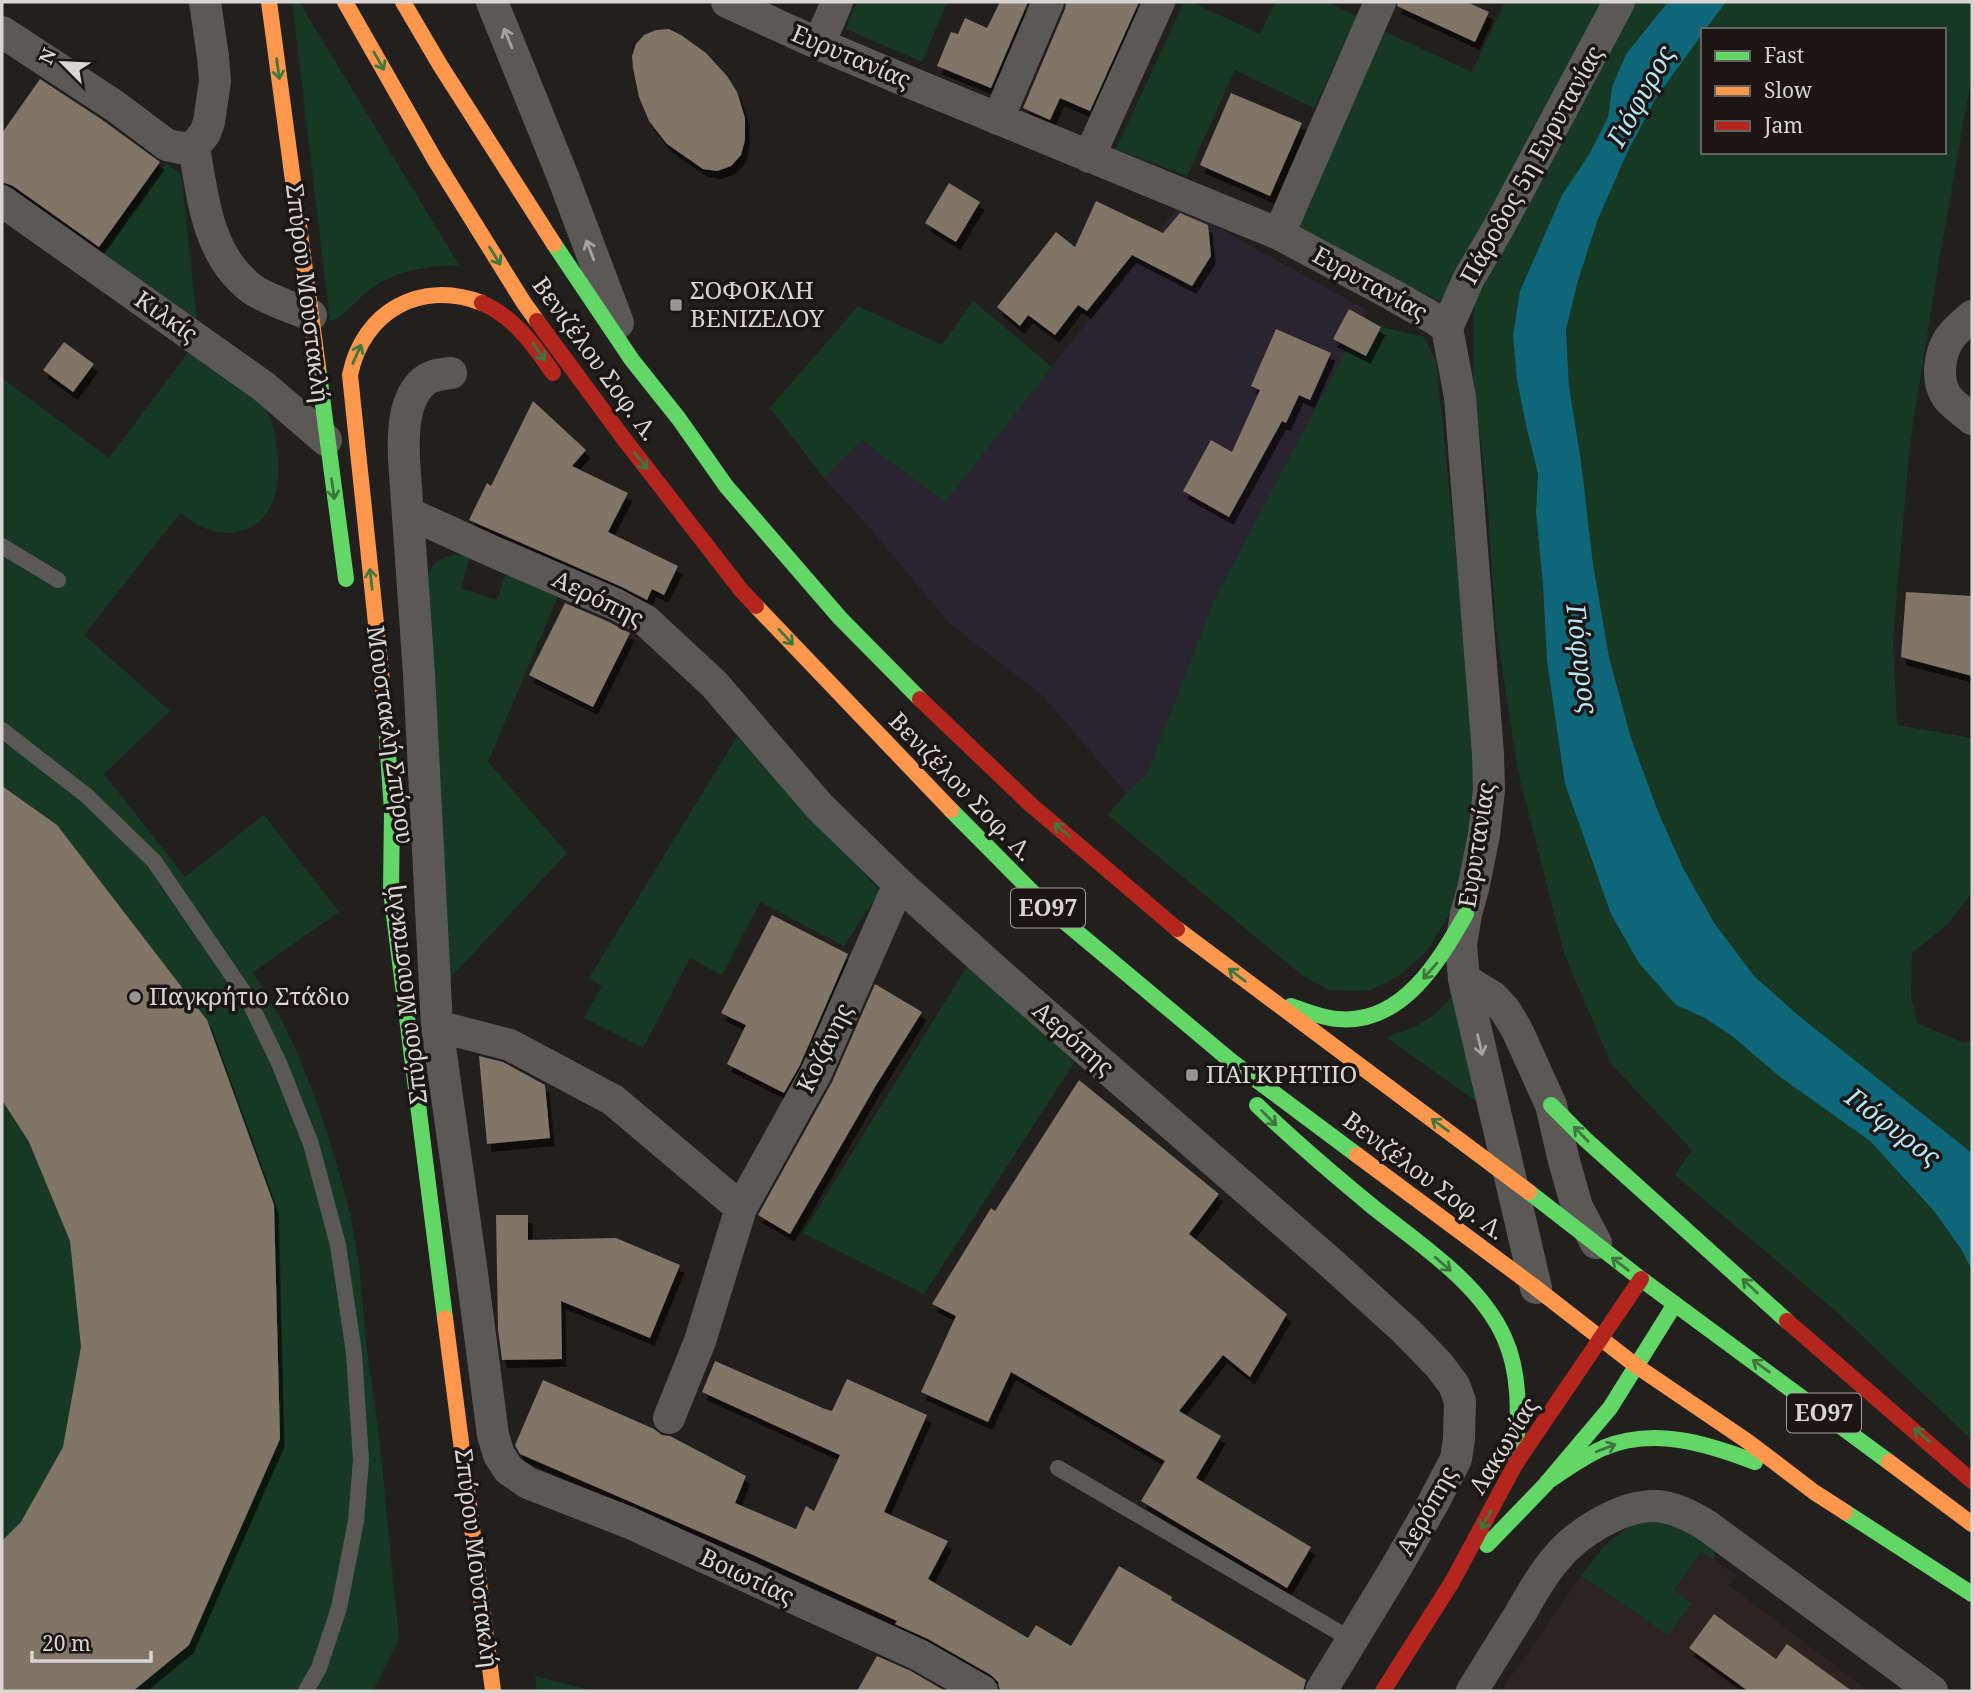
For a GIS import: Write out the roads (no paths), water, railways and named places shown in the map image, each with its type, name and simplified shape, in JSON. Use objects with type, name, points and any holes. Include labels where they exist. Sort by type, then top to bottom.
[{"type":"main road","name":"Σπύρου Μουστακλή","points":[[269,2],[347,590]]},
{"type":"main road","name":"Βενιζέλου Σοφ. Λ.","points":[[345,2],[435,160],[524,303],[624,439],[741,590],[905,764],[1047,907],[1231,1061],[1635,1365],[1748,1441],[1814,1492],[1972,1594]]},
{"type":"main road","name":"Βενιζέλου Σοφ. Λ.","points":[[403,2],[440,65],[632,360],[726,486],[840,618],[917,696],[1030,804],[1188,939],[1972,1524]]},
{"type":"main road","name":"Σπύρου Μουστακλή","points":[[493,1691],[391,891],[392,811],[389,753],[350,370],[357,351],[373,326],[396,308],[420,296],[446,294],[474,300],[489,306],[510,321],[533,343],[557,379],[624,439]]},
{"type":"main road","name":"Μουστακλή Σπύρου","points":[[376,810],[391,891]]},
{"type":"main road","points":[[1266,997],[1335,1018],[1355,1019],[1382,1011],[1402,999],[1435,967],[1466,914]]},
{"type":"main road","points":[[1231,1061],[1243,1086],[1256,1104],[1296,1144],[1448,1269],[1489,1311],[1504,1337],[1519,1401],[1516,1463]]},
{"type":"main road","points":[[1551,1105],[1680,1225],[1972,1481]]},
{"type":"main road","name":"Λακωνίας","points":[[1383,1691],[1452,1582],[1516,1463],[1641,1279]]},
{"type":"main road","name":"Λακωνίας","points":[[1452,1582],[1547,1482],[1609,1408],[1675,1304]]},
{"type":"main road","points":[[1547,1482],[1605,1447],[1638,1439],[1673,1438],[1737,1455],[1814,1492]]},
{"type":"street","points":[[2,32],[115,106],[167,145],[194,147],[205,133],[209,122],[215,81],[205,2]]},
{"type":"street","points":[[492,2],[563,177],[632,360]]},
{"type":"street","name":"Ευρυτανίας","points":[[727,2],[819,44],[1279,234],[1391,293],[1447,328],[1460,397],[1489,790],[1484,835],[1461,945],[1464,979],[1536,1288]]},
{"type":"street","points":[[819,44],[837,2]]},
{"type":"street","points":[[998,118],[1048,2]]},
{"type":"street","points":[[1089,157],[1159,2]]},
{"type":"street","points":[[1279,234],[1380,2]]},
{"type":"street","name":"Πάροδος 5η Ευρυτανίας","points":[[1447,328],[1468,280],[1619,2]]},
{"type":"street","points":[[194,147],[206,213],[218,249],[235,272],[253,289],[311,315]]},
{"type":"street","name":"Κιλκίς","points":[[2,201],[263,386],[326,440]]},
{"type":"street","points":[[1972,316],[1960,325],[1949,339],[1942,357],[1940,380],[1946,395],[1972,419]]},
{"type":"street","name":"Σπύρου Μουστακλή","points":[[451,373],[436,375],[424,381],[409,405],[403,433],[419,674],[437,1026],[493,1435],[499,1455],[509,1471]]},
{"type":"street","name":"Αερόπης","points":[[408,513],[615,604],[645,620],[714,684],[820,807],[899,884],[1006,981],[1331,1263],[1439,1365],[1454,1385],[1460,1401],[1461,1418],[1456,1459],[1419,1527],[1321,1691]]},
{"type":"street","name":"Κοζάνης","points":[[669,1418],[700,1341],[741,1208],[816,1073],[899,884]]},
{"type":"street","points":[[1464,979],[1493,997],[1517,1030],[1551,1105],[1577,1207],[1598,1246]]},
{"type":"street","points":[[437,1026],[510,1045],[612,1100],[741,1208]]},
{"type":"street","name":"Βοιωτίας","points":[[509,1471],[528,1483],[630,1523],[919,1655],[982,1691]]},
{"type":"street","points":[[1472,1691],[1555,1559],[1584,1533],[1616,1516],[1644,1507],[1657,1506],[1684,1513],[1706,1525],[1932,1691]]},
{"type":"lane","points":[[2,546],[58,580]]},
{"type":"lane","points":[[2,730],[87,796],[154,861],[247,997],[279,1063],[311,1144],[338,1245],[354,1353],[361,1460],[356,1521],[339,1608],[319,1668],[306,1691]]},
{"type":"lane","points":[[1058,1468],[1352,1640]]},
{"type":"water","name":"Γιόφυρος","points":[[1668,2],[1726,2],[1706,28],[1701,28],[1701,36],[1656,98],[1628,151],[1598,219],[1577,284],[1566,330],[1569,387],[1593,564],[1609,657],[1631,738],[1657,809],[1684,870],[1715,924],[1754,976],[1799,1016],[1972,1153],[1972,1270],[1961,1249],[1934,1211],[1870,1141],[1780,1077],[1732,1036],[1705,1018],[1676,1005],[1639,963],[1611,914],[1565,784],[1547,661],[1536,512],[1538,474],[1517,380],[1513,336],[1520,291],[1562,195],[1590,153],[1608,117],[1612,87],[1626,54]]},
{"type":"place","name":"ΣΟΦΟΚΛΗ ΒΕΝΙΖΕΛΟΥ","points":[[676,305]]},
{"type":"place","name":"Παγκρήτιο Στάδιο","points":[[135,997]]},
{"type":"place","name":"ΠΑΓΚΡΗΤΙΙΟ","points":[[1192,1075]]}]
